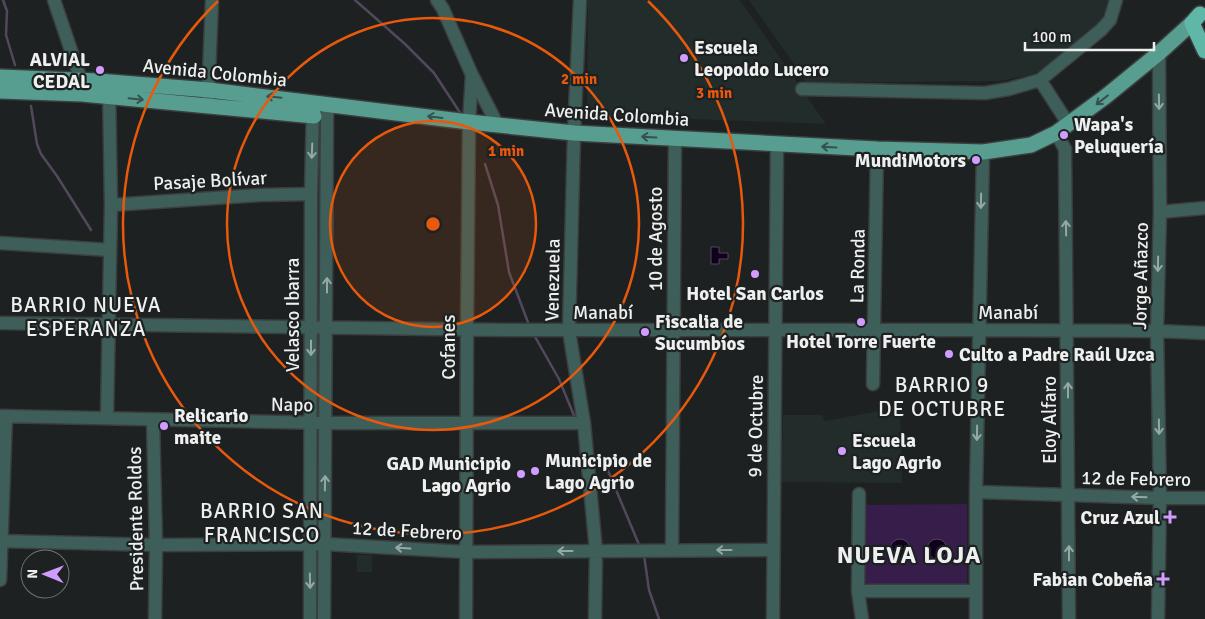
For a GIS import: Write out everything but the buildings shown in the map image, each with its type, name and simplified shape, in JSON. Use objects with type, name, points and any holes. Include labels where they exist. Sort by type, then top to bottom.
[{"type":"highway","points":[[1200,15],[1205,51]]},
{"type":"main road","name":"Avenida Colombia","points":[[109,89],[208,107],[313,109],[329,104],[574,133],[877,149],[983,152],[1031,144],[1062,129],[1159,53],[1200,15]]},
{"type":"main road","name":"Avenida Colombia","points":[[0,77],[109,89],[209,90],[313,109]]},
{"type":"main road","name":"Avenida Colombia","points":[[0,91],[82,87]]},
{"type":"street","points":[[54,0],[82,87]]},
{"type":"street","points":[[208,107],[212,0]]},
{"type":"street","name":"Cofanes","points":[[437,0],[497,124]]},
{"type":"street","name":"Venezuela","points":[[580,0],[574,133],[569,330],[584,423],[596,551],[595,619]]},
{"type":"street","points":[[802,89],[985,93],[1009,89],[1040,80],[1101,30],[1110,20],[1116,0]]},
{"type":"street","name":"Jorge Añazco","points":[[1158,619],[1160,498],[1157,331],[1160,212],[1159,53]]},
{"type":"street","name":"Cofanes","points":[[466,619],[469,122],[472,75]]},
{"type":"street","name":"Eloy Alfaro","points":[[1040,80],[1062,129],[1065,149],[1068,331],[1068,619]]},
{"type":"street","points":[[107,418],[111,205],[109,89]]},
{"type":"street","name":"Velasco Ibarra","points":[[324,619],[327,125],[329,104]]},
{"type":"street","name":"Velasco Ibarra","points":[[310,619],[313,109]]},
{"type":"street","name":"10 de Agosto","points":[[672,550],[675,139]]},
{"type":"street","name":"9 de Octubre","points":[[773,619],[772,550],[777,144]]},
{"type":"street","name":"La Ronda","points":[[873,384],[877,149]]},
{"type":"street","points":[[976,619],[978,330],[983,152]]},
{"type":"street","name":"Pasaje Bolívar","points":[[111,205],[260,195],[311,194]]},
{"type":"street","points":[[1160,212],[1205,208]]},
{"type":"street","points":[[0,243],[110,250]]},
{"type":"street","name":"Manabí","points":[[0,323],[467,330],[978,330],[1205,333]]},
{"type":"street","points":[[0,580],[3,416]]},
{"type":"street","name":"Napo","points":[[3,416],[310,423],[584,423]]},
{"type":"street","name":"Presidente Roldos","points":[[153,420],[156,545],[155,619]]},
{"type":"street","name":"12 de Febrero","points":[[976,492],[1205,498]]},
{"type":"street","points":[[858,494],[858,591],[862,619]]},
{"type":"street","name":"12 de Febrero","points":[[1,540],[156,545],[324,544],[467,552],[672,550]]},
{"type":"street","points":[[672,550],[772,550]]},
{"type":"street","points":[[858,591],[976,591]]},
{"type":"shaded area","name":"Escuela Leopoldo Lucero","points":[[588,0],[740,0],[826,124],[587,115]]},
{"type":"shaded area","points":[[749,0],[1120,0],[1110,22],[1045,69],[1027,76],[999,81],[807,83]]},
{"type":"shaded area","points":[[711,247],[719,247],[719,253],[728,253],[728,259],[719,259],[719,264],[711,264]]},
{"type":"shaded area","name":"Escuela Lago Agrio","points":[[900,407],[902,483],[781,482],[783,415],[822,415],[825,421]]},
{"type":"shaded area","points":[[967,504],[967,582],[965,588],[871,587],[861,579],[862,505]]},
{"type":"shaded area","points":[[900,539],[907,542],[910,549],[907,556],[900,559],[893,556],[890,549],[893,542]]},
{"type":"shaded area","points":[[933,539],[941,539],[947,545],[947,553],[941,559],[933,559],[927,553],[927,545]]},
{"type":"shaded area","points":[[357,555],[372,555],[372,572],[357,572]]},
{"type":"waterway","points":[[3,0],[7,11],[6,35],[15,65]]},
{"type":"waterway","points":[[355,0],[405,44],[434,73],[461,114]]},
{"type":"waterway","points":[[31,106],[37,144],[41,154],[91,230]]},
{"type":"waterway","points":[[485,164],[498,205],[509,272],[529,325]]},
{"type":"waterway","points":[[534,335],[559,379],[575,418]]},
{"type":"waterway","points":[[606,466],[640,547]]},
{"type":"waterway","points":[[644,555],[649,590],[659,619]]},
{"type":"place","name":"Escuela Leopoldo Lucero","points":[[684,58]]},
{"type":"place","name":"ALVIAL CEDAL","points":[[100,70]]},
{"type":"place","name":"Wapa's Peluquería","points":[[1064,135]]},
{"type":"place","name":"MundiMotors","points":[[976,160]]},
{"type":"place","name":"Hotel San Carlos","points":[[755,274]]},
{"type":"place","name":"Hotel Torre Fuerte","points":[[861,322]]},
{"type":"place","name":"Fiscalia de Sucumbíos","points":[[645,332]]},
{"type":"place","name":"Culto a Padre Raúl Uzca","points":[[949,354]]},
{"type":"place","name":"Relicario maite","points":[[164,426]]},
{"type":"place","name":"Escuela Lago Agrio","points":[[842,451]]},
{"type":"place","name":"Municipio de Lago Agrio","points":[[535,471]]},
{"type":"place","name":"GAD Municipio Lago Agrio","points":[[521,474]]},
{"type":"place","name":"Cruz Azul","points":[[1170,517]]},
{"type":"place","name":"Fabian Cobeña","points":[[1163,579]]},
{"type":"district","name":"BARRIO NUEVA ESPERANZA","points":[[86,317]]},
{"type":"district","name":"BARRIO 9 DE OCTUBRE","points":[[942,397]]},
{"type":"district","name":"BARRIO SAN FRANCISCO","points":[[262,523]]},
{"type":"district","name":"NUEVA LOJA","points":[[909,555]]}]
